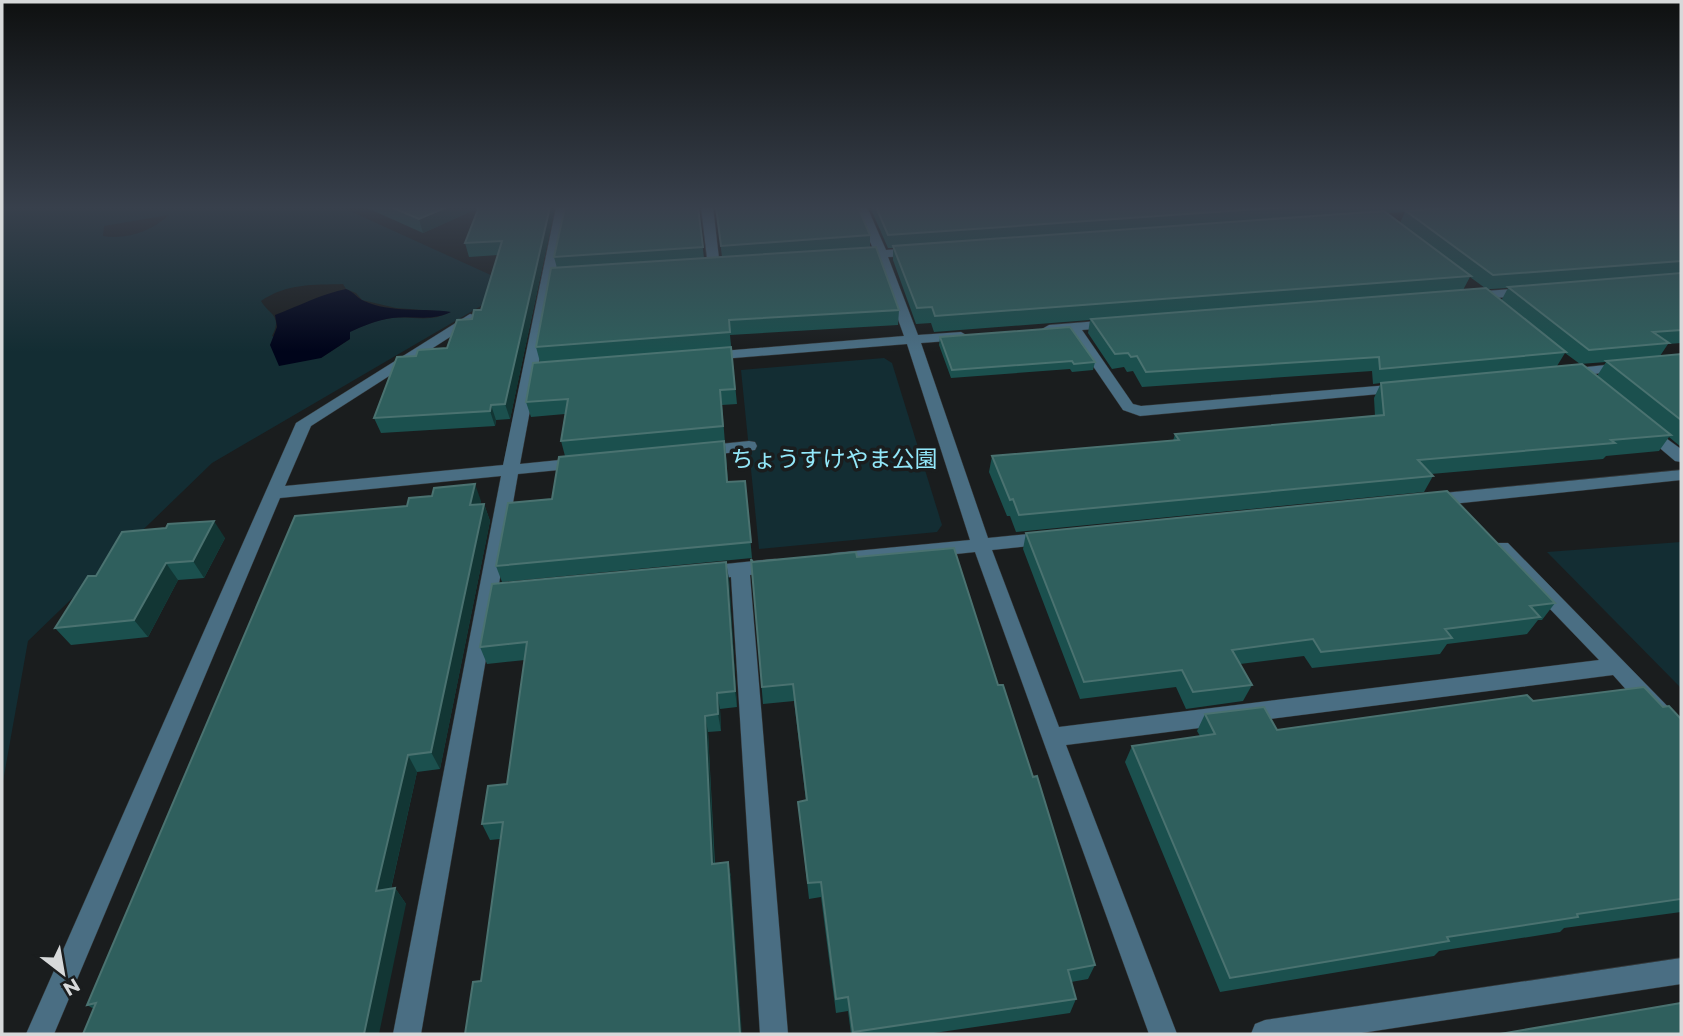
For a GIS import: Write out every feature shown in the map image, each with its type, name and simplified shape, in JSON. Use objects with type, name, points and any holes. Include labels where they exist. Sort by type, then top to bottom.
[{"type":"street","points":[[407,1034],[496,593],[511,470],[536,370],[557,255]]},
{"type":"street","points":[[700,268],[720,266],[718,255]]},
{"type":"street","points":[[844,257],[865,255]]},
{"type":"street","points":[[884,255],[915,340],[981,544],[1163,1034]]},
{"type":"street","points":[[1454,298],[1476,291],[1535,291]]},
{"type":"street","points":[[1476,291],[1502,312]]},
{"type":"street","points":[[40,1034],[304,423],[470,318]]},
{"type":"street","points":[[1031,331],[1128,323]]},
{"type":"street","points":[[1073,327],[1128,407],[1140,411],[1410,387]]},
{"type":"street","points":[[694,358],[976,335]]},
{"type":"street","points":[[1548,374],[1570,368],[1642,366]]},
{"type":"street","points":[[1570,368],[1597,389]]},
{"type":"street","points":[[1639,423],[1681,457]]},
{"type":"street","points":[[683,453],[749,446]]},
{"type":"street","points":[[276,493],[590,462]]},
{"type":"street","points":[[1410,503],[1681,475]]},
{"type":"street","points":[[1452,499],[1472,518]]},
{"type":"street","points":[[821,561],[1064,536]]},
{"type":"street","points":[[1491,538],[1618,666],[1681,735]]},
{"type":"street","points":[[684,575],[794,564]]},
{"type":"street","points":[[740,570],[774,1034]]},
{"type":"street","points":[[1053,737],[1618,666]]},
{"type":"street","points":[[1265,1034],[1681,971]]},
{"type":"green space","points":[[2,255],[447,255],[515,286],[212,463],[28,641],[2,787]],"holes":[[[343,284],[346,289],[356,293],[362,300],[396,308],[450,312],[436,317],[393,318],[371,323],[349,332],[350,339],[321,358],[272,336],[275,319],[261,301],[290,288],[311,285]]]},
{"type":"green space","name":"ちょうすけやま公園","points":[[884,358],[892,363],[942,525],[937,532],[759,549],[741,370]]},
{"type":"green space","points":[[1681,542],[1681,688],[1547,552]]},
{"type":"shaded area","points":[[346,289],[374,305],[451,312],[436,317],[400,317],[376,322],[350,332],[350,339],[321,358],[279,366],[270,345],[277,327],[275,315]]},
{"type":"building","points":[[498,255],[539,255],[505,404],[491,405],[490,411],[374,418],[397,357],[416,356],[418,350],[447,348],[457,320],[472,319],[474,310],[481,310]]},
{"type":"building","points":[[747,255],[879,255],[899,310],[729,320],[730,332],[536,347],[551,268]]},
{"type":"building","points":[[897,255],[1443,255],[1471,276],[935,316],[932,307],[917,308]]},
{"type":"building","points":[[1466,255],[1681,255],[1681,261],[1493,275]]},
{"type":"building","points":[[1681,273],[1681,330],[1653,332],[1669,343],[1589,350],[1508,287]]},
{"type":"building","points":[[1486,288],[1566,352],[1380,369],[1379,357],[1146,372],[1137,356],[1131,357],[1128,353],[1115,354],[1091,319]]},
{"type":"building","points":[[1070,327],[1095,362],[1074,364],[1072,361],[952,370],[940,337]]},
{"type":"building","points":[[731,347],[735,389],[720,390],[723,426],[561,441],[568,399],[526,402],[533,363]]},
{"type":"building","points":[[1681,354],[1681,420],[1606,361]]},
{"type":"building","points":[[1582,364],[1671,435],[1611,440],[1615,443],[1418,460],[1433,476],[1019,515],[992,456],[1179,440],[1175,434],[1384,415],[1381,383]]},
{"type":"building","points":[[724,441],[727,482],[745,481],[751,542],[496,566],[508,503],[552,499],[559,457]]},
{"type":"building","points":[[475,484],[470,505],[484,504],[431,752],[408,755],[376,891],[395,888],[364,1034],[83,1034],[96,1003],[87,1005],[295,516],[407,506],[409,498],[432,496],[434,488]]},
{"type":"building","points":[[1447,491],[1555,603],[1530,606],[1540,617],[1445,629],[1452,638],[1321,652],[1313,639],[1232,650],[1252,685],[1193,692],[1182,670],[1084,682],[1026,533]]},
{"type":"building","points":[[214,521],[193,561],[166,563],[134,620],[55,628],[88,576],[96,576],[122,532],[166,528],[168,524]]},
{"type":"building","points":[[954,548],[998,685],[1003,685],[1033,777],[1037,776],[1095,965],[1068,970],[1076,999],[853,1032],[848,997],[836,999],[821,882],[808,883],[798,802],[807,800],[793,684],[762,687],[751,559],[753,562],[856,552],[857,557]]},
{"type":"building","points":[[726,562],[735,691],[717,693],[718,714],[705,716],[712,864],[728,862],[740,1034],[465,1034],[473,982],[481,981],[503,822],[482,824],[488,786],[507,784],[527,642],[480,647],[492,584]]},
{"type":"building","points":[[1644,687],[1663,707],[1669,706],[1681,719],[1681,899],[1577,914],[1578,917],[1447,937],[1449,941],[1230,978],[1132,746],[1215,734],[1205,714],[1264,707],[1277,730],[1527,695],[1533,701]]},
{"type":"building","points":[[1681,1003],[1681,1034],[1500,1034]]}]
